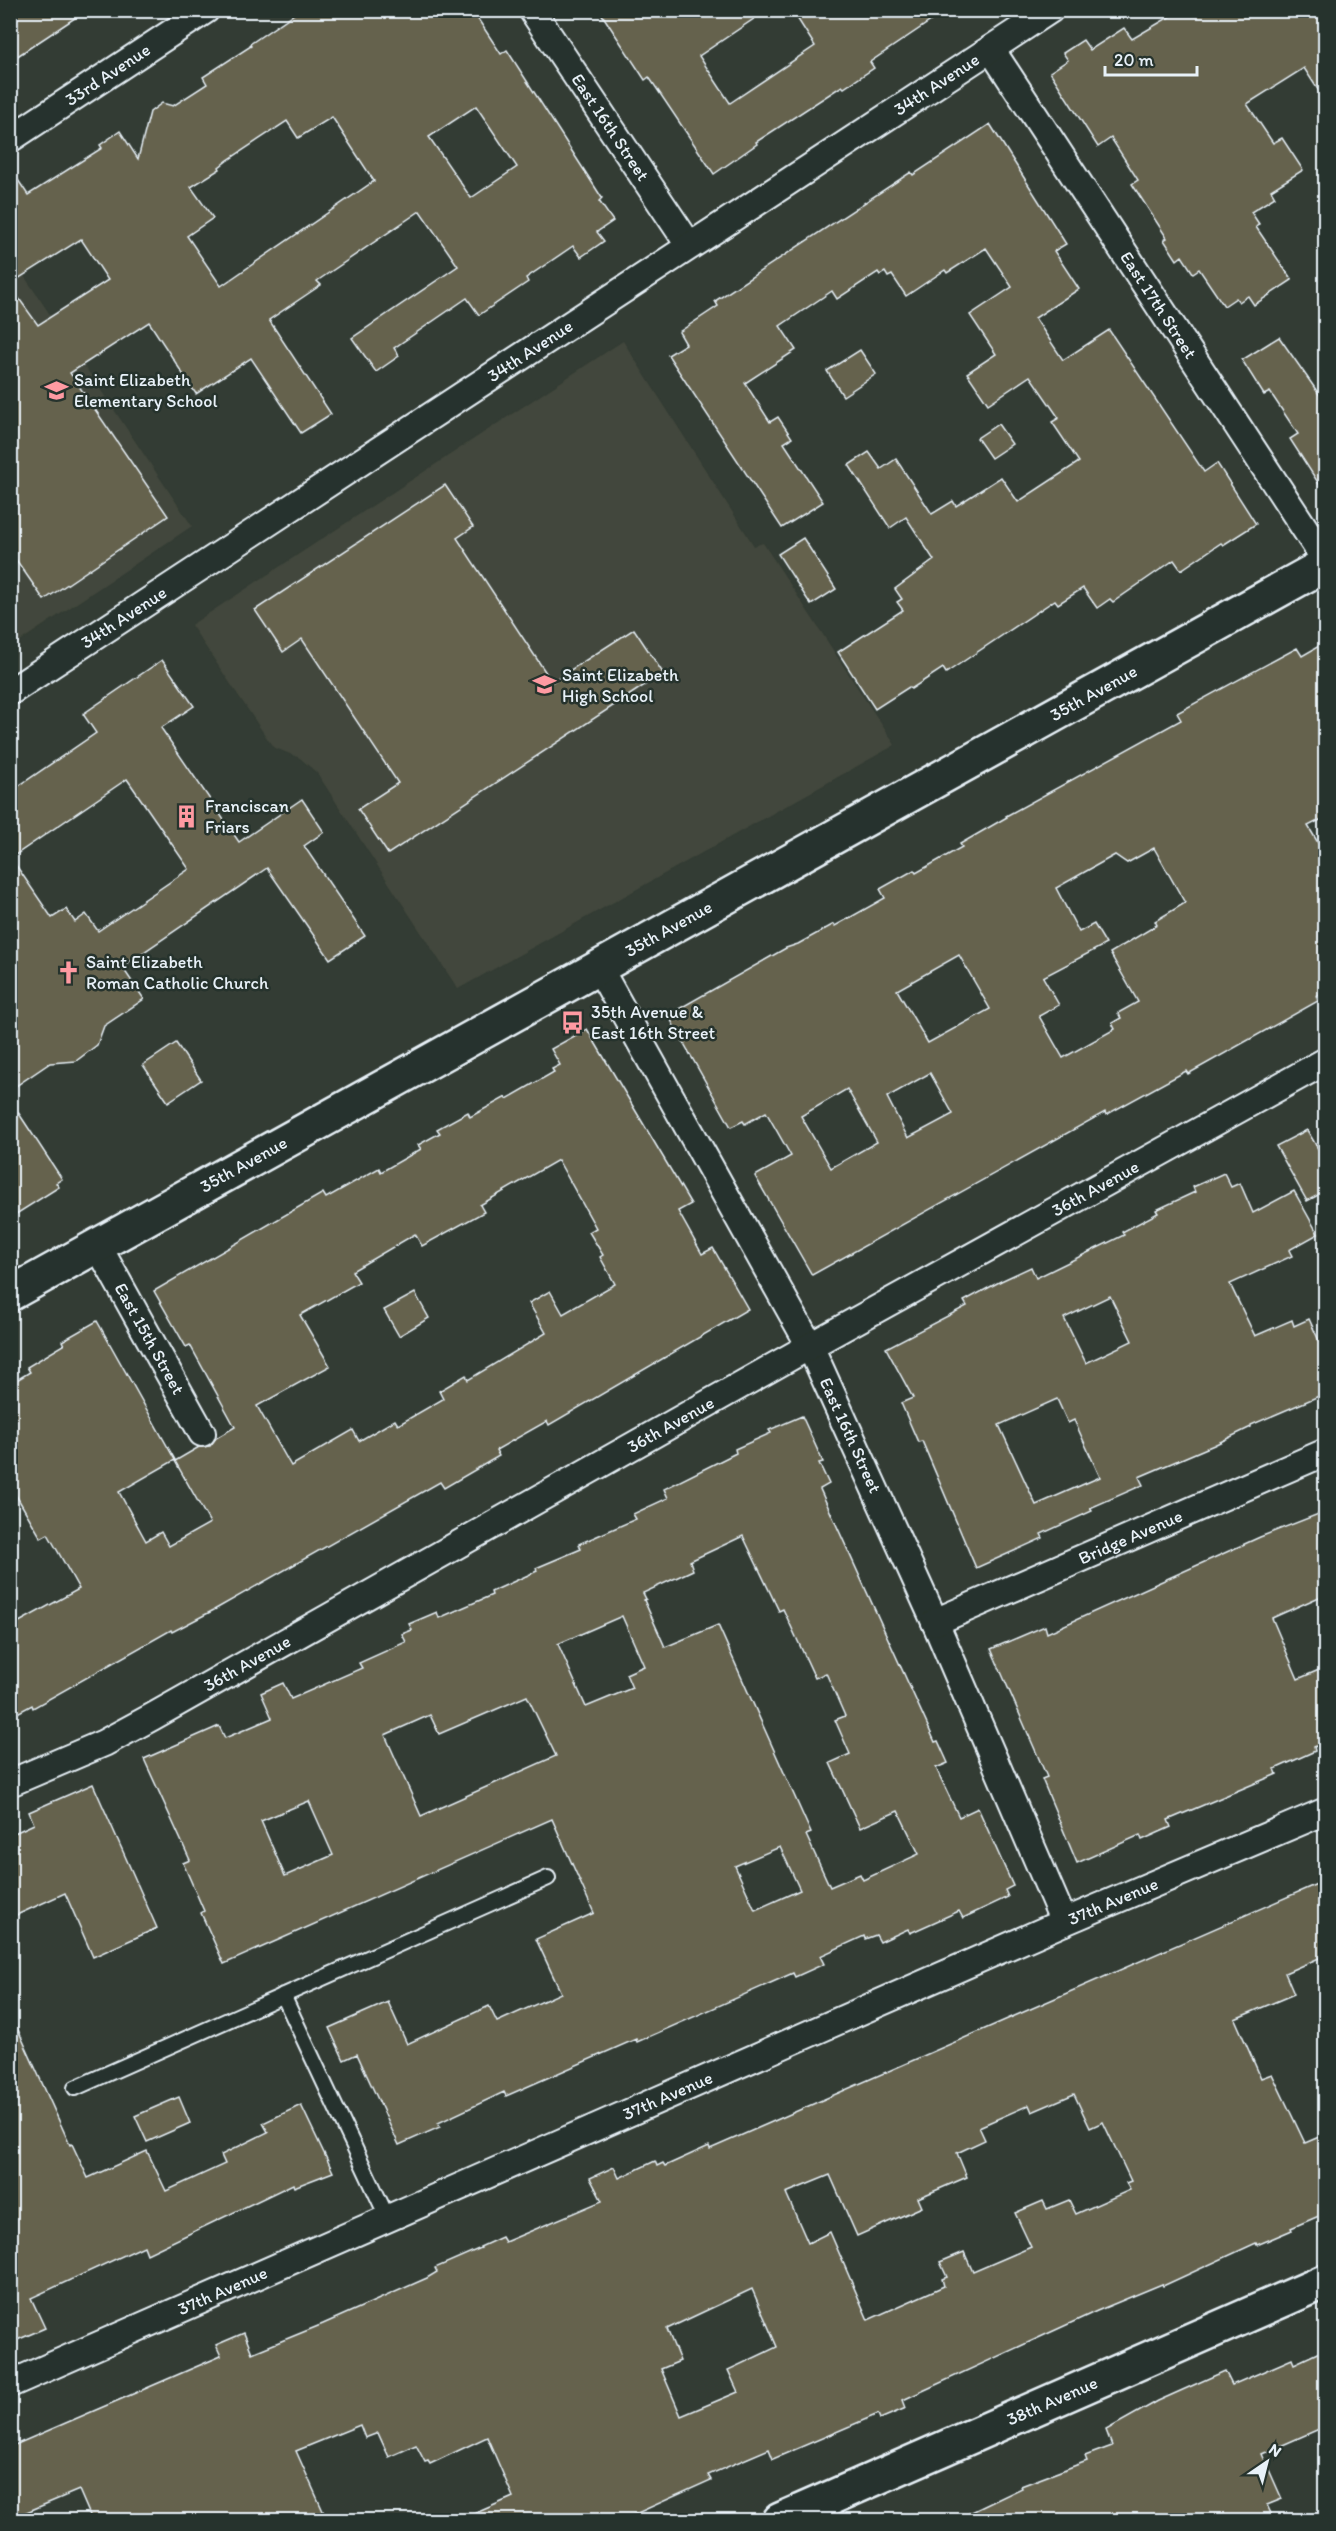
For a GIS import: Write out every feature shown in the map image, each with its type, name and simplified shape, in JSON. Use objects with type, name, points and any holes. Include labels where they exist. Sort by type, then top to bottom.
[{"type":"main road","name":"35th Avenue","points":[[10,1294],[1326,562]]},
{"type":"main road","name":"38th Avenue","points":[[780,2520],[1326,2281]]},
{"type":"street","name":"33rd Avenue","points":[[10,139],[206,10]]},
{"type":"street","name":"East 16th Street","points":[[532,10],[689,245]]},
{"type":"street","name":"34th Avenue","points":[[10,692],[1050,10]]},
{"type":"street","name":"East 17th Street","points":[[991,49],[1326,562]]},
{"type":"street","name":"East 16th Street","points":[[598,968],[810,1346],[935,1622],[1064,1922]]},
{"type":"street","name":"36th Avenue","points":[[10,1783],[104,1743],[152,1717],[810,1346],[1326,1061]]},
{"type":"street","name":"East 15th Street","points":[[98,1246],[202,1433]]},
{"type":"street","name":"Bridge Avenue","points":[[935,1622],[1326,1452]]},
{"type":"street","name":"37th Avenue","points":[[10,2384],[1064,1922],[1326,1811]]},
{"type":"lane","points":[[75,2088],[548,1878]]},
{"type":"lane","points":[[284,1995],[388,2219]]},
{"type":"shaded area","name":"Saint Elizabeth Elementary School","points":[[10,255],[192,526],[11,647],[10,647]]},
{"type":"shaded area","name":"Saint Elizabeth High School","points":[[623,341],[754,546],[763,543],[895,745],[458,989],[317,773],[300,758],[273,747],[191,625]]},
{"type":"building","points":[[10,10],[87,10],[10,61]]},
{"type":"building","points":[[300,10],[472,10],[501,54],[507,50],[602,198],[599,201],[613,221],[597,232],[604,241],[581,257],[573,246],[526,278],[528,282],[479,315],[467,298],[394,348],[399,356],[376,372],[352,338],[458,266],[420,211],[317,281],[321,285],[269,320],[331,414],[301,433],[251,358],[196,394],[149,322],[70,373],[168,516],[44,600],[10,551],[10,286],[38,325],[108,280],[81,239],[10,284],[10,168],[28,195],[102,148],[100,145],[120,131],[138,159],[150,112],[162,103],[173,106],[207,84],[203,77],[251,46],[250,44]],"holes":[[[476,106],[517,167],[471,198],[429,137]],[[332,117],[374,181],[221,286],[187,236],[213,218],[191,187],[287,121],[298,138]]]},
{"type":"building","points":[[599,10],[767,10],[699,56],[730,103],[815,46],[792,10],[947,10],[870,62],[874,68],[756,142],[757,144],[714,174],[649,77],[645,80]]},
{"type":"building","points":[[1181,10],[1326,10],[1326,102],[1304,68],[1247,104],[1273,143],[1282,138],[1303,170],[1271,190],[1275,197],[1251,212],[1259,224],[1256,227],[1292,280],[1254,305],[1248,296],[1239,302],[1236,298],[1224,306],[1199,269],[1193,273],[1182,256],[1177,260],[1164,240],[1167,238],[1132,184],[1138,180],[1111,138],[1098,147],[1050,72],[1068,60],[1063,53],[1083,40],[1090,50],[1124,28],[1132,39]]},
{"type":"building","points":[[990,124],[1066,244],[1054,251],[1079,289],[1035,318],[1063,360],[1109,330],[1204,472],[1217,463],[1256,524],[1223,545],[1221,543],[1181,570],[1174,560],[1113,602],[1110,599],[1097,608],[1083,588],[1058,604],[1055,600],[946,673],[943,668],[875,709],[838,652],[903,610],[897,602],[902,599],[895,589],[934,560],[906,517],[890,528],[849,465],[869,452],[881,469],[896,459],[932,514],[953,501],[956,506],[1001,477],[1018,502],[1079,462],[1052,422],[1059,418],[1030,376],[988,404],[967,373],[996,354],[970,315],[1012,287],[986,248],[947,273],[945,270],[906,296],[892,275],[888,277],[885,272],[880,275],[878,272],[837,299],[832,291],[780,326],[796,350],[745,383],[770,422],[778,417],[792,438],[784,443],[823,502],[782,528],[668,355],[686,344],[679,332],[718,306],[715,301],[911,172],[913,175]]},
{"type":"building","points":[[1279,337],[1326,404],[1326,495],[1290,439],[1298,434],[1270,392],[1264,395],[1242,360]]},
{"type":"building","points":[[860,350],[876,374],[843,396],[827,371]]},
{"type":"building","points":[[998,424],[1012,444],[991,458],[977,438]]},
{"type":"building","points":[[445,485],[473,527],[457,538],[552,682],[634,629],[663,673],[388,854],[358,809],[398,783],[302,639],[283,652],[255,610]]},
{"type":"building","points":[[803,538],[836,589],[811,605],[778,554]]},
{"type":"building","points":[[1326,642],[1326,817],[1308,826],[1326,856],[1326,991],[1316,996],[1318,1001],[1188,1074],[1186,1071],[1106,1115],[1105,1112],[812,1275],[755,1176],[791,1156],[766,1112],[745,1124],[743,1121],[731,1127],[668,1015],[786,948],[834,924],[835,926],[885,898],[880,889],[914,870],[916,873],[962,847],[960,844],[1006,816],[1181,720],[1177,713],[1297,648],[1302,656]],"holes":[[[1154,848],[1185,903],[1155,921],[1157,925],[1110,953],[1138,1002],[1118,1013],[1121,1018],[1112,1023],[1115,1029],[1063,1058],[1039,1016],[1059,1005],[1043,977],[1106,944],[1094,924],[1079,932],[1056,888],[1115,855],[1127,863]],[[959,955],[990,1009],[928,1043],[897,990]],[[930,1073],[953,1114],[908,1138],[887,1097]],[[847,1089],[877,1142],[831,1168],[801,1116]]]},
{"type":"building","name":"Franciscan Friars","points":[[162,660],[194,706],[161,728],[239,842],[302,799],[324,832],[304,846],[365,936],[330,959],[267,868],[122,967],[144,999],[104,1026],[97,1045],[76,1061],[50,1063],[10,1090],[10,792],[96,733],[83,714]],"holes":[[[127,779],[189,869],[98,931],[86,914],[75,922],[66,909],[52,918],[11,858]]]},
{"type":"building","points":[[587,1029],[691,1204],[678,1211],[702,1254],[713,1248],[748,1309],[549,1425],[547,1421],[496,1450],[499,1456],[444,1488],[440,1482],[214,1610],[172,1632],[171,1630],[33,1708],[32,1705],[10,1717],[10,1627],[79,1589],[48,1534],[41,1538],[10,1485],[10,1384],[30,1372],[27,1367],[64,1345],[62,1341],[97,1321],[175,1460],[119,1492],[146,1541],[161,1532],[169,1546],[210,1523],[175,1461],[199,1447],[210,1446],[216,1438],[235,1427],[190,1345],[186,1347],[154,1291],[323,1193],[326,1198],[379,1168],[381,1172],[421,1149],[418,1145],[440,1133],[437,1129],[468,1112],[470,1117],[554,1072],[552,1069],[560,1065],[551,1049]],"holes":[[[558,1160],[596,1228],[589,1232],[603,1255],[600,1257],[615,1284],[563,1314],[550,1291],[529,1303],[546,1333],[468,1380],[466,1375],[439,1391],[443,1399],[398,1425],[395,1420],[359,1441],[353,1430],[291,1466],[257,1406],[330,1366],[300,1315],[359,1282],[352,1271],[415,1234],[422,1246],[484,1212],[480,1205]]]},
{"type":"building","points":[[176,1043],[201,1080],[168,1102],[143,1065]]},
{"type":"building","points":[[10,1100],[62,1179],[56,1183],[59,1187],[10,1218]]},
{"type":"building","points":[[1307,1130],[1326,1162],[1326,1191],[1307,1201],[1276,1146]]},
{"type":"building","points":[[1224,1173],[1231,1187],[1240,1183],[1253,1213],[1294,1191],[1318,1234],[1289,1250],[1292,1256],[1230,1284],[1255,1336],[1292,1320],[1294,1326],[1309,1319],[1326,1356],[1326,1393],[1139,1477],[1143,1485],[1090,1508],[1092,1511],[1041,1534],[1043,1538],[976,1568],[922,1441],[918,1442],[901,1403],[913,1398],[886,1348],[967,1306],[964,1301],[1001,1281],[1031,1267],[1036,1278],[1124,1235],[1122,1232],[1158,1213],[1156,1210],[1195,1192],[1193,1187]],"holes":[[[1110,1296],[1132,1341],[1086,1363],[1064,1318]],[[1057,1399],[1068,1423],[1074,1420],[1100,1477],[1036,1505],[999,1425]]]},
{"type":"building","points":[[415,1293],[429,1318],[399,1336],[384,1310]]},
{"type":"building","points":[[802,1416],[823,1462],[819,1463],[829,1484],[820,1489],[935,1742],[938,1741],[948,1763],[936,1768],[959,1817],[978,1808],[1013,1886],[1005,1890],[1008,1897],[963,1918],[959,1911],[910,1933],[908,1929],[880,1942],[876,1935],[865,1939],[864,1936],[820,1956],[824,1964],[795,1977],[793,1973],[637,2042],[636,2039],[506,2096],[504,2092],[438,2123],[440,2127],[399,2145],[357,2054],[344,2060],[329,2028],[388,2002],[407,2044],[489,2006],[497,2022],[561,1993],[536,1939],[594,1913],[552,1819],[224,1964],[201,1913],[204,1911],[183,1863],[190,1860],[144,1759],[219,1726],[225,1738],[272,1718],[261,1693],[283,1683],[291,1699],[362,1668],[359,1663],[406,1642],[402,1634],[412,1630],[409,1624],[437,1612],[439,1618],[492,1595],[491,1592],[537,1571],[536,1568],[581,1549],[579,1544],[636,1519],[633,1514],[668,1498],[664,1489],[736,1453],[735,1449],[771,1433],[769,1430]],"holes":[[[743,1536],[779,1611],[783,1609],[815,1678],[826,1673],[845,1716],[835,1720],[850,1754],[830,1763],[860,1828],[898,1811],[919,1854],[863,1880],[860,1874],[830,1887],[806,1835],[811,1833],[718,1625],[665,1647],[644,1600],[646,1599],[643,1593],[693,1570],[690,1561]],[[622,1616],[644,1666],[626,1674],[632,1688],[586,1707],[558,1644]],[[527,1696],[556,1756],[421,1816],[385,1735],[430,1715],[439,1734]],[[309,1801],[333,1855],[285,1876],[261,1821]],[[780,1847],[800,1890],[755,1910],[735,1866]]]},
{"type":"building","points":[[1326,1511],[1326,1594],[1272,1618],[1298,1679],[1326,1667],[1326,1742],[1314,1747],[1315,1751],[1275,1769],[1277,1774],[1168,1820],[1171,1827],[1142,1840],[1140,1835],[1077,1863],[1042,1779],[1047,1777],[991,1649],[1045,1626],[1047,1633],[1260,1537]]},
{"type":"building","points":[[93,1784],[157,1928],[93,1957],[65,1893],[10,1918],[10,1835],[34,1824],[29,1812]]},
{"type":"building","points":[[1326,1880],[1326,1955],[1285,1973],[1294,1994],[1235,2019],[1261,2078],[1272,2074],[1305,2143],[1326,2134],[1326,2213],[1291,2228],[1292,2230],[1257,2245],[1256,2243],[1163,2286],[1162,2284],[1097,2311],[903,2400],[906,2408],[880,2419],[878,2414],[773,2459],[769,2449],[708,2475],[711,2480],[622,2520],[460,2520],[513,2497],[487,2437],[430,2464],[428,2461],[425,2462],[416,2445],[389,2457],[378,2433],[365,2438],[360,2425],[296,2451],[327,2520],[92,2520],[79,2490],[10,2519],[10,2447],[221,2356],[216,2345],[244,2333],[252,2353],[427,2278],[437,2272],[435,2268],[502,2237],[505,2242],[602,2201],[590,2178],[614,2167],[619,2178],[655,2161],[657,2166],[663,2163],[665,2166],[709,2146],[710,2149]],"holes":[[[1074,2094],[1090,2128],[1103,2122],[1131,2181],[1126,2183],[1130,2190],[1076,2214],[1069,2200],[1047,2209],[1043,2201],[1015,2213],[1031,2247],[973,2272],[964,2252],[940,2262],[947,2277],[942,2279],[944,2286],[868,2320],[830,2232],[808,2243],[786,2193],[830,2175],[857,2236],[922,2207],[918,2198],[967,2177],[957,2153],[985,2140],[979,2127],[1029,2105],[1032,2112]],[[752,2289],[777,2347],[728,2370],[738,2392],[681,2416],[661,2369],[680,2361],[667,2329]]]},
{"type":"building","points":[[10,2012],[70,2145],[72,2144],[88,2178],[147,2151],[166,2191],[225,2164],[221,2155],[268,2132],[263,2123],[301,2105],[333,2172],[294,2187],[293,2184],[147,2254],[144,2246],[31,2298],[45,2328],[10,2343]]},
{"type":"building","points":[[179,2097],[190,2123],[147,2142],[135,2116]]},
{"type":"building","points":[[1326,2349],[1326,2426],[1262,2454],[1282,2499],[1267,2505],[1274,2520],[955,2520],[1022,2488],[1021,2486],[1087,2461],[1085,2456],[1112,2446],[1106,2430],[1158,2401],[1225,2371],[1232,2385],[1292,2359],[1294,2364]]},
{"type":"place","name":"Saint Elizabeth Elementary School","points":[[56,390]]},
{"type":"place","name":"Saint Elizabeth High School","points":[[544,685]]},
{"type":"place","name":"Franciscan Friars","points":[[187,816]]},
{"type":"place","name":"Saint Elizabeth Roman Catholic Church","points":[[68,972]]},
{"type":"place","name":"35th Avenue & East 16th Street","points":[[573,1022]]}]
